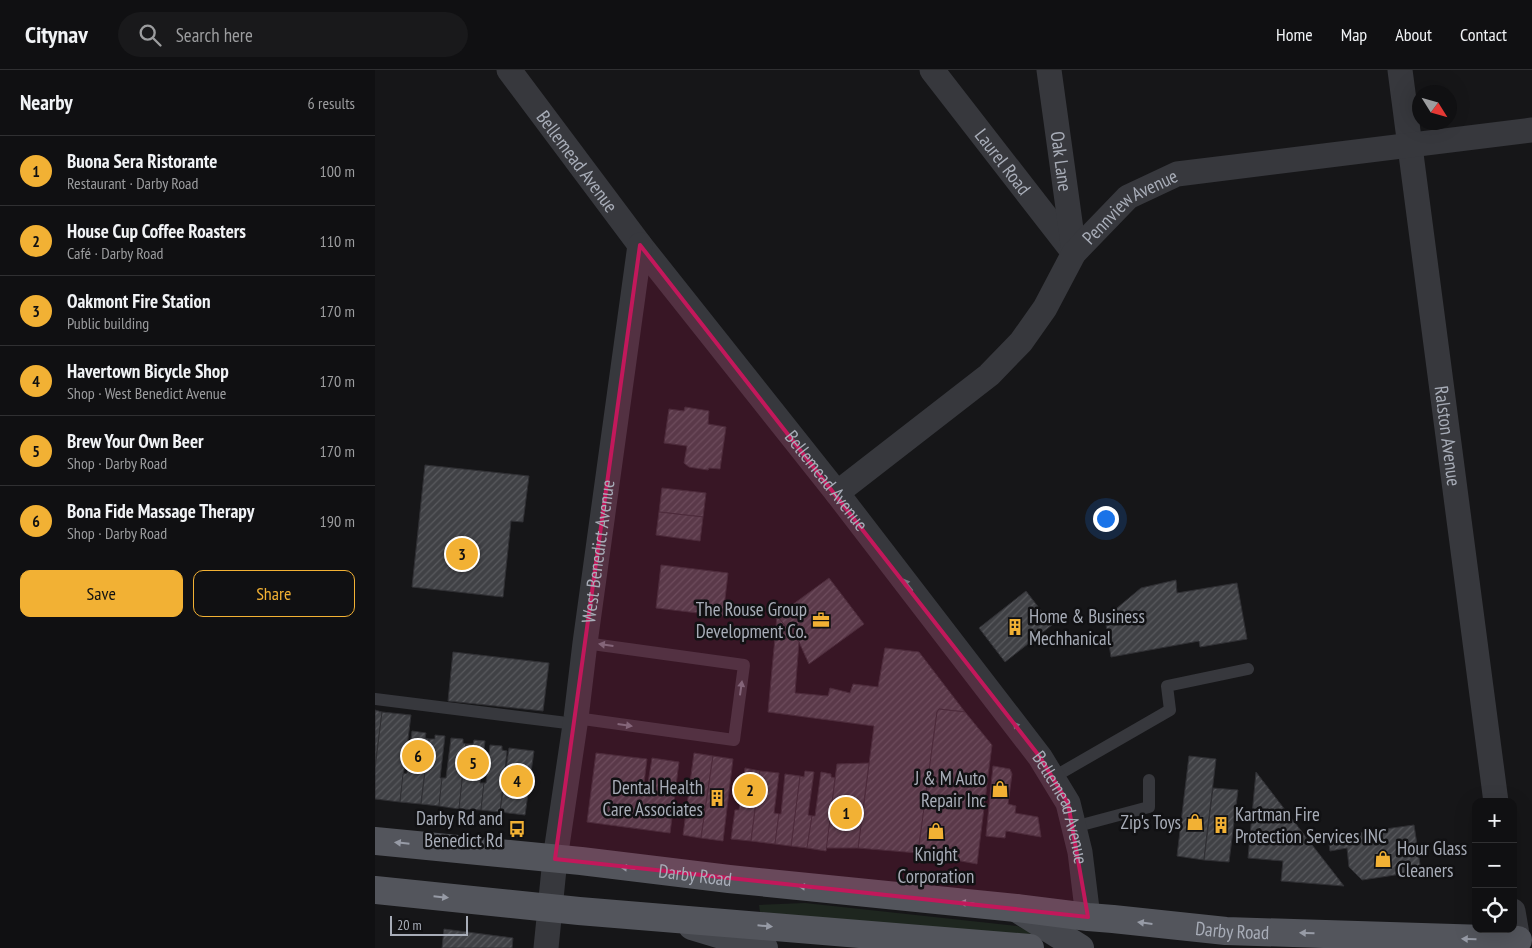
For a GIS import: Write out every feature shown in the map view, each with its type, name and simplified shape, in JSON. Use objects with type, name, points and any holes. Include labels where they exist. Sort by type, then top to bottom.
[{"type":"main road","name":"Darby Road","points":[[375,841],[1226,931],[1515,942]]},
{"type":"main road","points":[[375,890],[551,908],[1030,948]]},
{"type":"street","name":"Bellemead Avenue","points":[[509,70],[641,245],[837,493],[1040,757],[1068,802],[1079,852],[1088,917]]},
{"type":"street","name":"Laurel Road","points":[[932,70],[1074,253]]},
{"type":"street","name":"Oak Lane","points":[[1049,70],[1074,253]]},
{"type":"street","name":"Ralston Avenue","points":[[1400,70],[1495,798]]},
{"type":"street","name":"Pennview Avenue","points":[[837,493],[989,375],[1021,342],[1045,308],[1074,253],[1128,197],[1177,174],[1532,130]]},
{"type":"street","name":"West Benedict Avenue","points":[[546,948],[555,859],[576,721],[585,642],[641,245]]},
{"type":"street","name":"Darby Road","points":[[1016,908],[1080,948]]},
{"type":"street","points":[[664,918],[764,948]]},
{"type":"lane","points":[[375,699],[733,740],[744,665],[585,642]]},
{"type":"lane","points":[[1053,778],[1170,710],[1167,686],[1248,670]]},
{"type":"lane","points":[[1074,827],[1149,807],[1149,780]]},
{"type":"highlighted area","points":[[640,245],[1040,757],[1068,803],[1088,917],[555,859]]},
{"type":"shaded area","points":[[805,903],[1017,926],[1036,935],[1037,941],[760,912],[759,905]]},
{"type":"building","points":[[685,407],[709,411],[708,424],[726,427],[720,469],[709,468],[708,470],[689,467],[684,463],[687,446],[664,443],[669,409],[684,411]]},
{"type":"building","points":[[425,465],[529,476],[523,522],[511,521],[503,597],[412,587]]},
{"type":"building","points":[[662,488],[706,493],[703,517],[659,512]]},
{"type":"building","points":[[659,512],[703,517],[700,541],[656,535]]},
{"type":"building","points":[[661,565],[728,573],[723,616],[656,608]]},
{"type":"building","name":"The Rouse Group Development Co.","points":[[829,578],[864,624],[809,664],[799,642],[777,616]]},
{"type":"building","points":[[1176,580],[1177,593],[1237,583],[1247,639],[1200,647],[1199,641],[1111,657],[1105,618],[1141,588]]},
{"type":"building","name":"Home & Business Mechhanical","points":[[1026,591],[1052,625],[1005,662],[979,628]]},
{"type":"building","points":[[777,616],[799,642],[795,693],[828,696],[830,688],[850,693],[853,684],[878,687],[885,648],[919,652],[965,712],[939,709],[937,712],[918,853],[858,848],[874,726],[768,712]]},
{"type":"building","points":[[453,652],[549,663],[543,711],[448,701]]},
{"type":"building","points":[[939,709],[965,712],[992,745],[977,864],[918,853],[937,712]]},
{"type":"building","points":[[375,710],[382,712],[375,768]]},
{"type":"building","points":[[382,712],[411,715],[400,802],[375,799],[375,768]]},
{"type":"building","points":[[412,731],[426,733],[425,738],[429,739],[421,804],[400,802],[403,774],[407,773]]},
{"type":"building","points":[[435,735],[445,736],[439,806],[421,804],[429,739],[435,739]]},
{"type":"building","points":[[451,738],[463,739],[463,743],[466,744],[459,809],[439,806],[442,778],[446,778]]},
{"type":"building","points":[[474,740],[485,741],[480,783],[484,783],[481,810],[459,809],[466,744],[473,744]]},
{"type":"building","points":[[490,745],[502,746],[502,750],[507,751],[500,812],[481,810]]},
{"type":"building","points":[[509,748],[534,751],[525,815],[500,812]]},
{"type":"building","points":[[596,753],[647,759],[644,783],[648,783],[652,758],[679,762],[670,833],[587,822]]},
{"type":"building","points":[[694,753],[713,756],[701,838],[683,835]]},
{"type":"building","name":"Dental Health Care Associates","points":[[713,756],[733,759],[723,841],[701,838]]},
{"type":"building","name":"Zip's Toys","points":[[1189,756],[1216,759],[1204,860],[1177,856]]},
{"type":"building","points":[[869,763],[858,848],[826,848],[837,764]]},
{"type":"building","name":"J & M Auto Repair Inc","points":[[993,766],[1010,769],[1012,774],[1008,804],[1016,806],[1015,813],[1038,817],[1041,837],[1006,831],[1005,838],[986,836]]},
{"type":"building","points":[[745,768],[760,771],[751,841],[731,839],[735,810],[739,810]]},
{"type":"building","points":[[760,771],[779,773],[774,813],[779,814],[775,844],[751,841]]},
{"type":"building","points":[[805,771],[814,772],[808,815],[812,816],[807,848],[791,846],[800,776],[804,777]]},
{"type":"building","points":[[821,772],[831,774],[831,777],[835,778],[826,851],[807,848],[812,816],[815,816]]},
{"type":"building","points":[[1256,772],[1344,886],[1281,881],[1283,861],[1248,858]]},
{"type":"building","points":[[785,774],[800,776],[791,846],[775,844],[779,814],[781,814]]},
{"type":"building","name":"Kartman Fire Protection Services INC","points":[[1213,788],[1238,790],[1229,862],[1204,860]]},
{"type":"building","name":"Hour Glass Cleaners","points":[[1414,825],[1421,871],[1362,880],[1349,867],[1347,848],[1330,851],[1328,837]]},
{"type":"building","points":[[444,929],[513,938],[512,948],[442,948]]},
{"type":"place","name":"Oakmont Fire Station","points":[[462,554]]},
{"type":"place","name":"The Rouse Group Development Co.","points":[[821,620]]},
{"type":"place","name":"Home & Business Mechhanical","points":[[1015,627]]},
{"type":"place","name":"Bona Fide Massage Therapy","points":[[418,756]]},
{"type":"place","name":"Brew Your Own Beer","points":[[473,763]]},
{"type":"place","name":"Havertown Bicycle Shop","points":[[517,781]]},
{"type":"place","name":"J & M Auto Repair Inc","points":[[1000,789]]},
{"type":"place","name":"House Cup Coffee Roasters","points":[[750,790]]},
{"type":"place","name":"Dental Health Care Associates","points":[[717,798]]},
{"type":"place","name":"Buona Sera Ristorante","points":[[846,813]]},
{"type":"place","name":"Zip's Toys","points":[[1195,822]]},
{"type":"place","name":"Kartman Fire Protection Services INC","points":[[1221,825]]},
{"type":"place","name":"Darby Rd and Benedict Rd","points":[[517,829]]},
{"type":"place","name":"Knight Corporation","points":[[936,831]]},
{"type":"place","name":"Hour Glass Cleaners","points":[[1383,859]]}]
